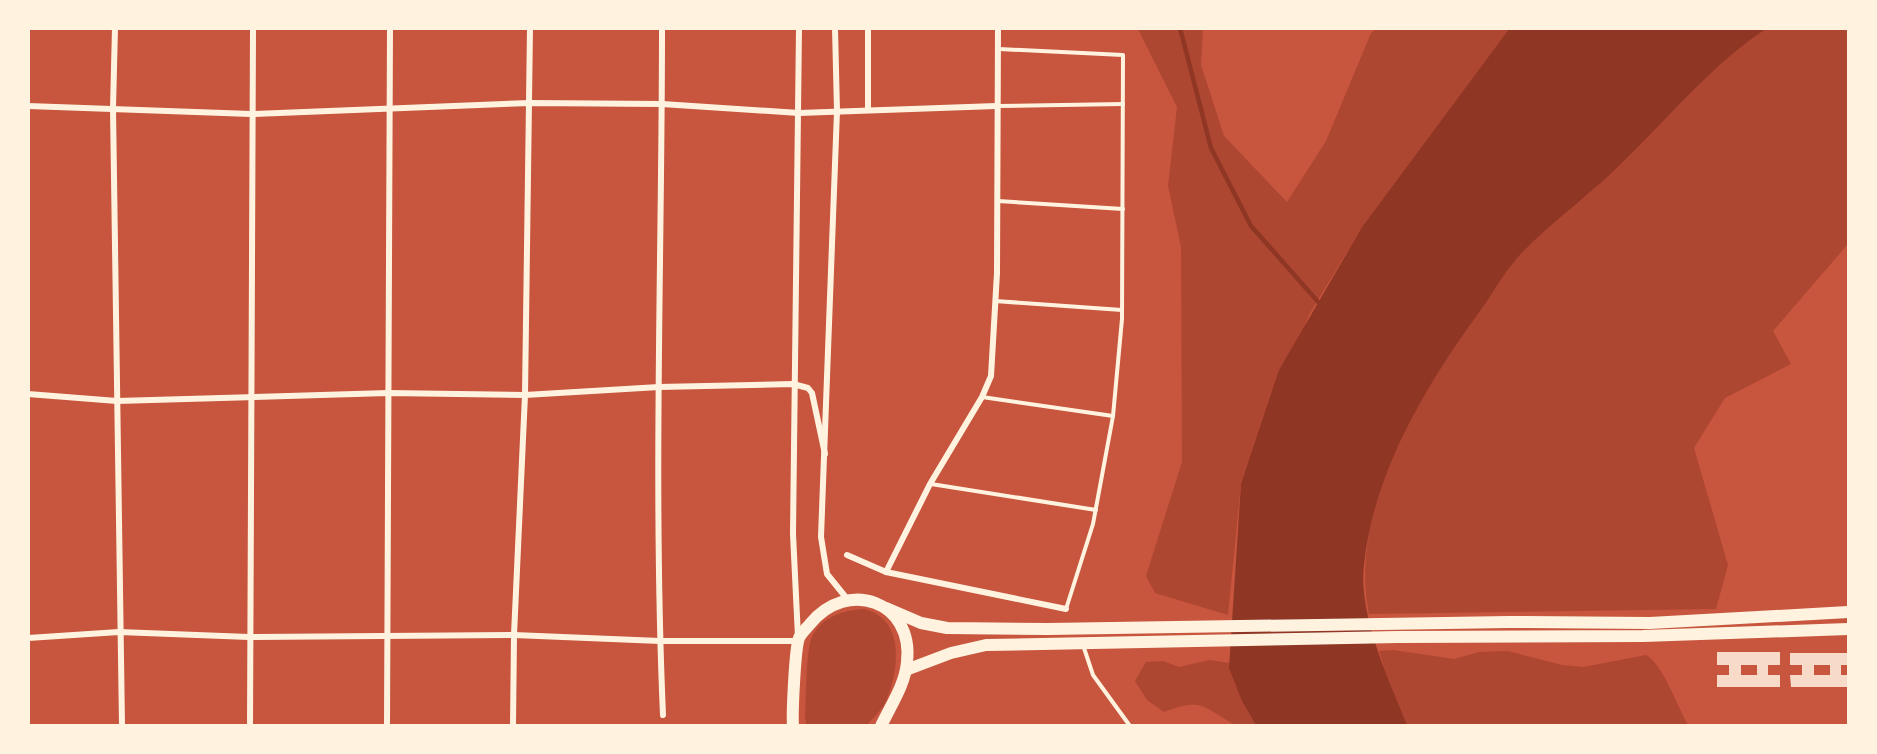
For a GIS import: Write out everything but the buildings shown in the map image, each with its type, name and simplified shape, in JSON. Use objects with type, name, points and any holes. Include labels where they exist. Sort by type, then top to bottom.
[{"type":"main road","points":[[793,726],[798,640],[822,611],[848,600],[862,599],[921,623],[946,628],[1209,628],[1392,624],[1650,623],[1848,612]]},
{"type":"main road","points":[[881,726],[900,688],[908,654],[904,634],[893,613],[886,608]]},
{"type":"main road","points":[[906,670],[951,653],[986,645],[1207,643],[1398,637],[1643,636],[1848,629]]},
{"type":"street","points":[[115,28],[113,108],[122,726]]},
{"type":"street","points":[[250,726],[253,28]]},
{"type":"street","points":[[387,726],[390,28]]},
{"type":"street","points":[[513,726],[514,635],[525,395],[530,28]]},
{"type":"street","points":[[662,28],[659,387],[660,641],[663,715]]},
{"type":"street","points":[[28,638],[119,632],[249,637],[514,635],[660,641],[798,640],[793,534],[793,384],[799,28]]},
{"type":"street","points":[[835,28],[837,111],[821,537],[827,574],[848,600]]},
{"type":"street","points":[[868,28],[868,108]]},
{"type":"street","points":[[886,572],[930,484],[982,397],[991,376],[995,301],[998,28]]},
{"type":"street","points":[[28,106],[251,114],[530,103],[662,104],[799,113],[868,108],[996,106]]},
{"type":"street","points":[[28,394],[117,401],[388,393],[525,395],[659,387],[793,384],[808,388],[813,393],[825,454]]},
{"type":"street","points":[[847,555],[886,572],[1066,609]]},
{"type":"lane","points":[[998,49],[1123,55],[1122,310],[1113,416],[1096,510],[1066,609]]},
{"type":"lane","points":[[996,106],[1123,104]]},
{"type":"lane","points":[[997,201],[1123,209]]},
{"type":"lane","points":[[995,301],[1122,310]]},
{"type":"lane","points":[[982,397],[1113,416]]},
{"type":"lane","points":[[930,484],[1096,510]]},
{"type":"lane","points":[[1083,645],[1093,675],[1130,726]]},
{"type":"shaded area","points":[[1378,28],[1509,29],[1362,227],[1309,315],[1241,484],[1228,615],[1155,593],[1146,576],[1182,462],[1181,247],[1168,186],[1177,107],[1138,29],[1203,29],[1201,65],[1224,136],[1287,202],[1326,141],[1371,33]]},
{"type":"shaded area","points":[[1509,29],[1766,29],[1711,73],[1614,171],[1519,256],[1464,333],[1425,394],[1392,460],[1379,494],[1364,565],[1363,584],[1370,626],[1407,725],[1256,725],[1242,701],[1229,668],[1241,484],[1279,370],[1362,227]]},
{"type":"shaded area","points":[[1766,29],[1848,29],[1848,244],[1773,331],[1791,364],[1725,398],[1694,448],[1728,565],[1716,609],[1369,614],[1365,575],[1369,534],[1380,493],[1415,413],[1460,339],[1519,256],[1614,171],[1711,73]]},
{"type":"shaded area","points":[[864,609],[877,614],[886,622],[895,646],[895,673],[885,703],[867,725],[807,725],[805,718],[807,676],[812,637],[821,624],[834,616]]},
{"type":"shaded area","points":[[1393,650],[1454,659],[1479,652],[1508,651],[1562,665],[1583,667],[1646,655],[1664,676],[1688,725],[1401,725],[1379,651]]},
{"type":"shaded area","points":[[1209,660],[1230,663],[1265,725],[1244,727],[1236,725],[1201,706],[1194,705],[1186,705],[1164,712],[1147,700],[1135,681],[1146,662],[1163,661],[1179,667]]},
{"type":"waterway","points":[[1180,28],[1211,148],[1251,226],[1320,304]]}]
